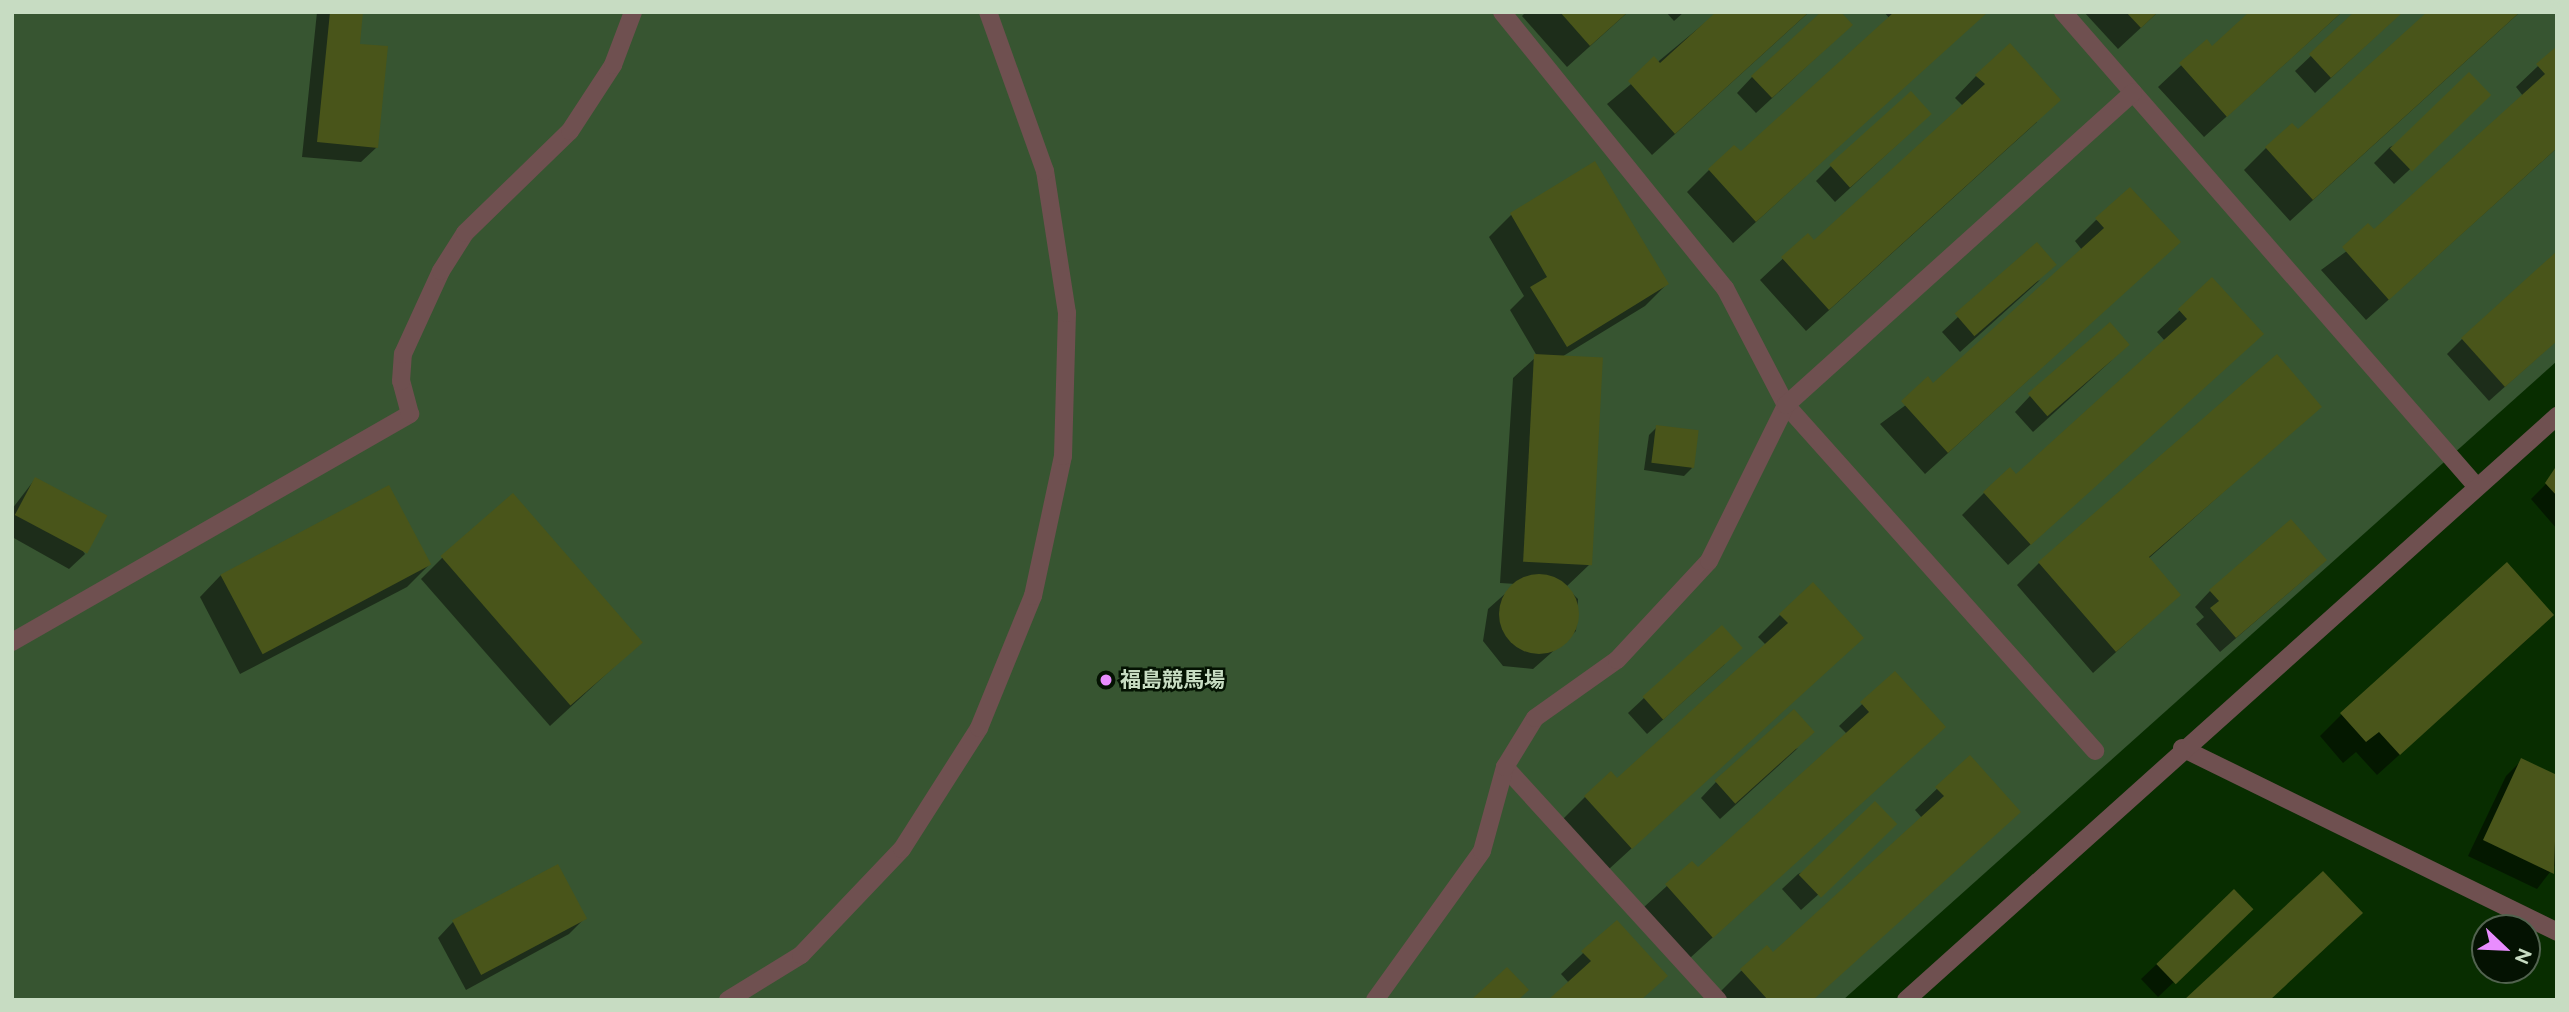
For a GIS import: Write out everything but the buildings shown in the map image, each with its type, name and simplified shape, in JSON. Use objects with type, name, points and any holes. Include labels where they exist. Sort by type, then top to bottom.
[{"type":"street","points":[[12,642],[410,414],[401,381],[403,354],[441,271],[465,233],[527,180],[570,131],[612,65],[633,12]]},
{"type":"street","points":[[728,1000],[801,955],[902,849],[979,728],[1034,596],[1063,456],[1067,313],[1045,172],[988,12]]},
{"type":"street","points":[[1502,12],[1725,288],[1786,405],[2095,751]]},
{"type":"street","points":[[2063,12],[2477,487]]},
{"type":"street","points":[[1375,1000],[1482,851],[1505,767],[1535,718],[1616,660],[1709,561],[1786,405],[2133,93]]},
{"type":"street","points":[[1906,1000],[2182,748],[2557,416]]},
{"type":"street","points":[[2182,748],[2557,932]]},
{"type":"street","points":[[1505,767],[1718,1000]]},
{"type":"green space","name":"福島競馬場","points":[[12,12],[2557,12],[2557,361],[1843,1000],[12,1000]]},
{"type":"place","name":"福島競馬場","points":[[1106,680]]}]
